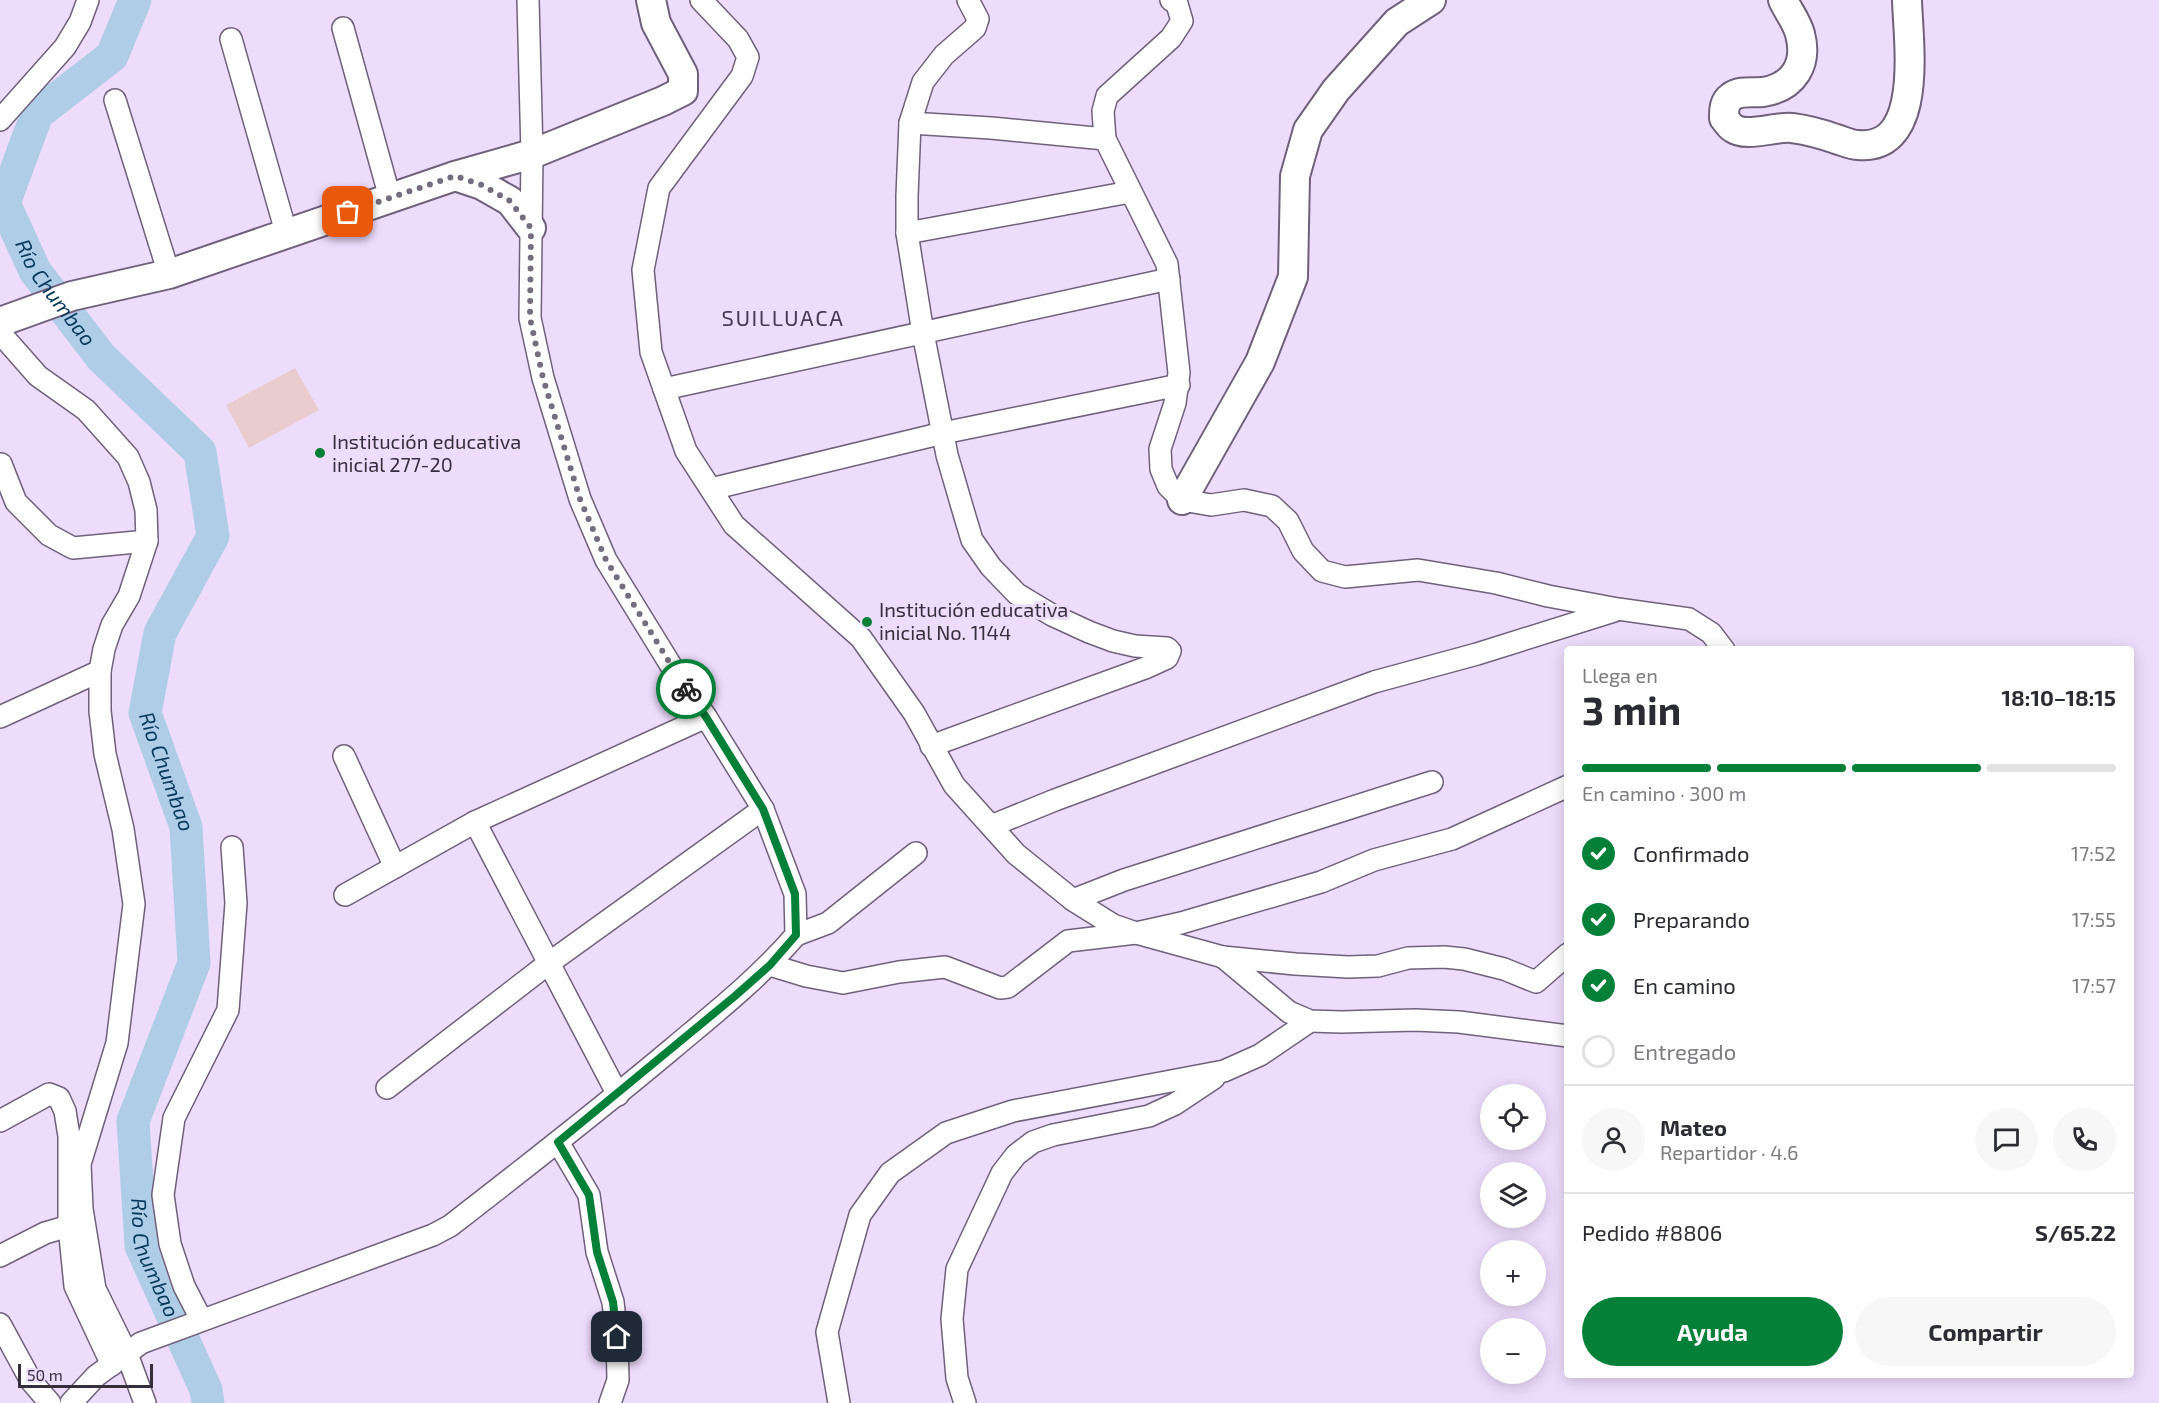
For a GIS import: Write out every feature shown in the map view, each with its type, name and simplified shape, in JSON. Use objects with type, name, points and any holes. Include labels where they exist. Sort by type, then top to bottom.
[{"type":"street","points":[[0,120],[65,47],[80,22],[88,0]]},
{"type":"street","points":[[528,0],[532,154],[530,318],[543,378],[580,499],[606,560],[763,809],[795,894],[796,935]]},
{"type":"street","points":[[145,1403],[127,1354],[95,1289],[82,1209],[80,1164],[117,1043],[134,904],[123,830],[105,754],[100,711],[100,671],[112,625],[129,596],[147,541],[146,510],[139,482],[128,457],[86,410],[38,376],[2,325],[72,296],[169,274],[286,232],[455,176],[532,154],[683,91],[683,74],[656,23],[651,0]]},
{"type":"street","points":[[701,0],[738,39],[748,57],[742,76],[659,188],[643,270],[651,352],[686,451],[734,525],[861,638],[914,713],[954,785],[1016,854],[1073,900],[1113,925],[1224,957],[1348,967],[1378,966],[1408,958],[1444,957],[1484,963],[1536,982],[1564,958]]},
{"type":"street","points":[[931,746],[1145,668],[1167,658],[1170,651],[1167,648],[1135,646],[1113,641],[1052,615],[1017,594],[991,567],[972,540],[947,455],[923,333],[907,233],[910,123],[923,82],[944,55],[975,28],[978,19],[968,0]]},
{"type":"street","points":[[1171,0],[1177,4],[1182,21],[1171,38],[1107,96],[1103,111],[1105,139],[1167,264],[1179,385],[1160,449],[1161,470],[1168,486],[1182,500],[1211,506],[1244,500],[1272,506],[1288,522],[1303,551],[1322,572],[1345,577],[1418,570],[1496,582],[1548,596],[1689,619],[1711,633],[1722,646]]},
{"type":"street","points":[[1182,500],[1260,362],[1293,277],[1295,176],[1308,130],[1336,90],[1397,22],[1431,0]]},
{"type":"street","points":[[1783,0],[1800,33],[1803,55],[1797,73],[1784,86],[1763,92],[1744,92],[1731,96],[1724,106],[1724,118],[1734,130],[1747,132],[1789,128],[1815,132],[1857,146],[1874,145],[1892,135],[1903,119],[1909,90],[1907,0]]},
{"type":"street","points":[[343,28],[390,198]]},
{"type":"street","points":[[231,39],[286,232]]},
{"type":"street","points":[[115,100],[169,274]]},
{"type":"street","points":[[910,123],[1105,139]]},
{"type":"street","points":[[455,176],[482,185],[510,201],[531,228]]},
{"type":"street","points":[[907,233],[1130,192]]},
{"type":"street","points":[[664,389],[1168,279]]},
{"type":"street","points":[[711,489],[943,433],[1179,385]]},
{"type":"street","points":[[1,464],[16,502],[49,535],[73,548],[147,541]]},
{"type":"street","points":[[991,826],[1055,800],[1374,682],[1477,654],[1618,609]]},
{"type":"street","points":[[0,717],[100,671]]},
{"type":"street","points":[[345,895],[475,822],[706,717]]},
{"type":"street","points":[[344,756],[395,867]]},
{"type":"street","points":[[1073,900],[1124,880],[1432,782]]},
{"type":"street","points":[[770,965],[806,976],[843,983],[899,972],[945,967],[1000,988],[1008,987],[1068,941],[1136,933],[1181,923],[1321,882],[1374,860],[1452,839],[1564,788]]},
{"type":"street","points":[[387,1088],[549,963],[763,809]]},
{"type":"street","points":[[475,822],[618,1095]]},
{"type":"street","points":[[196,1321],[170,1244],[163,1195],[174,1118],[228,1010],[236,903],[232,847]]},
{"type":"street","points":[[71,1403],[96,1376],[127,1354],[196,1321],[433,1235],[450,1226],[618,1095],[770,965],[796,935],[828,923],[916,853]]},
{"type":"street","points":[[1224,957],[1289,1012],[1310,1021],[1459,1022],[1564,1035]]},
{"type":"street","points":[[965,1403],[957,1377],[952,1319],[957,1269],[1002,1173],[1016,1155],[1033,1142],[1053,1135],[1149,1116],[1175,1104],[1224,1071],[1260,1054],[1310,1021]]},
{"type":"street","points":[[839,1403],[827,1332],[860,1215],[890,1173],[946,1133],[1013,1111],[1224,1071]]},
{"type":"street","points":[[0,1121],[49,1094],[59,1098],[65,1111],[69,1136],[69,1226],[75,1286],[127,1354]]},
{"type":"street","points":[[558,1142],[589,1195],[597,1252],[613,1302],[618,1380],[610,1403]]},
{"type":"street","points":[[0,1256],[45,1233],[69,1226]]},
{"type":"street","points":[[0,1324],[31,1381],[50,1403]]},
{"type":"shaded area","points":[[295,368],[319,410],[249,448],[226,405]]},
{"type":"waterway","name":"Río Chumbao","points":[[135,0],[112,56],[37,114],[4,203],[35,271],[101,357],[200,452],[213,536],[160,633],[145,713],[186,827],[194,963],[133,1121],[141,1246],[206,1390],[208,1403]]},
{"type":"way so far","points":[[348,212],[455,176],[482,185],[510,201],[531,228],[530,318],[543,378],[580,499],[606,560],[686,689]]},
{"type":"place","name":"Institución educativa inicial 277-20","points":[[320,453]]},
{"type":"place","name":"Institución educativa inicial No. 1144","points":[[867,622]]},
{"type":"district","name":"SUILLUACA","points":[[783,318]]},
{"type":"route","points":[[617,1337],[613,1302],[597,1252],[589,1195],[558,1142],[618,1095],[735,996],[770,965],[796,935],[795,894],[763,809],[686,689]]}]
